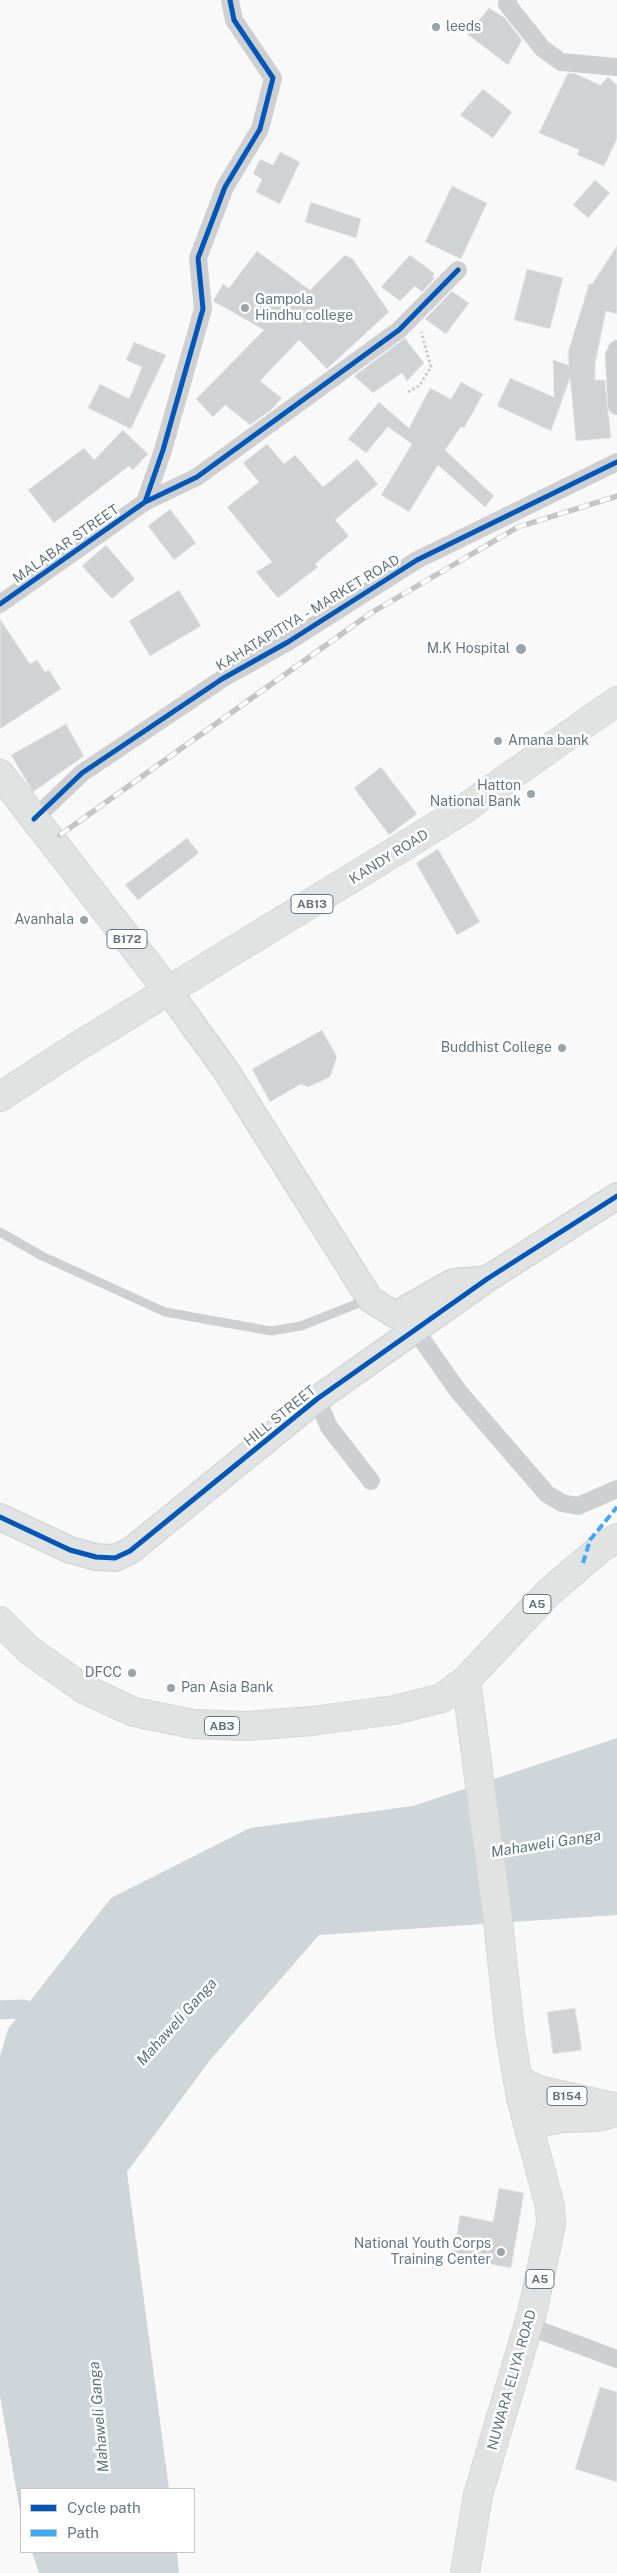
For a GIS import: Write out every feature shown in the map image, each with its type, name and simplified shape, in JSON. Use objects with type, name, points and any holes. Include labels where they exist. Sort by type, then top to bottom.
[{"type":"main road","name":"KANDY ROAD","points":[[0,1097],[461,811],[617,701]]},
{"type":"main road","name":"B172","points":[[0,774],[169,992]]},
{"type":"main road","name":"A5","points":[[466,1680],[548,1592],[602,1546],[617,1538]]},
{"type":"main road","name":"AB3","points":[[0,1621],[29,1650],[84,1689],[134,1712],[153,1718],[192,1724],[248,1726],[312,1721],[394,1710],[442,1698],[466,1680]]},
{"type":"main road","name":"NUWARA ELIYA ROAD","points":[[465,2573],[478,2496],[540,2282],[550,2225],[550,2206],[518,2080],[466,1680]]},
{"type":"main road","name":"B154","points":[[518,2080],[538,2090],[617,2108]]},
{"type":"main road","name":"B154","points":[[529,2128],[543,2122],[562,2118],[597,2116],[617,2112]]},
{"type":"street","points":[[146,502],[163,450],[203,309],[198,258],[225,186],[260,129],[273,78],[234,20],[230,0]]},
{"type":"street","points":[[508,0],[507,4],[542,48],[561,62],[617,67]]},
{"type":"street","name":"MALABAR STREET","points":[[0,604],[146,502],[197,477],[399,330],[458,270]]},
{"type":"street","points":[[617,349],[614,356],[617,406]]},
{"type":"street","name":"KAHATAPITIYA - MARKET ROAD","points":[[34,819],[82,773],[222,679],[288,642],[418,560],[617,462]]},
{"type":"street","points":[[169,992],[225,1069],[370,1299],[395,1315],[453,1282],[487,1279]]},
{"type":"street","name":"HILL STREET","points":[[0,1517],[70,1550],[96,1557],[115,1558],[130,1551],[317,1399],[416,1331],[487,1279],[617,1196]]},
{"type":"street","points":[[416,1331],[458,1391],[547,1494],[562,1503],[578,1506],[617,1489]]},
{"type":"street","points":[[317,1399],[329,1428],[371,1482]]},
{"type":"street","points":[[528,2326],[617,2359]]},
{"type":"lane","points":[[0,1232],[42,1256],[165,1312],[271,1331],[302,1326],[370,1299]]},
{"type":"path","points":[[408,392],[419,386],[431,367],[416,313]]},
{"type":"water","name":"Mahaweli Ganga","points":[[617,1738],[617,1915],[319,1935],[211,2059],[127,2172],[169,2488],[20,2488],[20,2511],[0,2396],[0,2056],[8,2029],[111,1898],[250,1828],[413,1806]]},
{"type":"water","points":[[32,2553],[177,2553],[179,2573],[39,2573]]},
{"type":"building","points":[[489,8],[505,18],[522,40],[508,65],[467,34]]},
{"type":"building","points":[[568,73],[576,74],[600,85],[608,77],[617,85],[617,139],[604,166],[577,155],[579,150],[539,133]]},
{"type":"building","points":[[483,89],[512,112],[493,138],[460,115]]},
{"type":"building","points":[[280,152],[300,162],[280,204],[256,192],[262,179],[253,174],[260,159],[273,165]]},
{"type":"building","points":[[595,180],[610,193],[588,218],[573,205]]},
{"type":"building","points":[[452,186],[487,203],[461,259],[425,242]]},
{"type":"building","points":[[311,202],[361,219],[356,238],[305,222]]},
{"type":"building","points":[[617,246],[617,314],[606,311],[595,364],[595,380],[605,380],[611,438],[576,441],[570,378],[551,431],[497,406],[510,378],[554,397],[553,360],[569,365],[568,352],[589,284],[592,284]]},
{"type":"building","points":[[257,251],[310,290],[345,255],[353,259],[389,312],[327,369],[299,340],[260,381],[282,398],[271,410],[250,425],[225,405],[213,417],[196,399],[264,330],[213,301],[223,284],[229,288]]},
{"type":"building","points":[[410,255],[435,274],[432,277],[435,278],[422,292],[415,286],[400,301],[381,287]]},
{"type":"building","points":[[527,269],[563,278],[550,329],[514,320]]},
{"type":"building","points":[[452,291],[469,303],[446,334],[425,319]]},
{"type":"building","points":[[405,338],[424,363],[407,381],[402,373],[373,393],[354,376]]},
{"type":"building","points":[[134,342],[166,355],[131,429],[88,408],[100,384],[129,399],[142,367],[126,360]]},
{"type":"building","points":[[461,382],[483,394],[464,428],[461,427],[445,450],[494,496],[485,507],[438,465],[409,512],[381,495],[412,444],[388,427],[366,453],[348,439],[379,402],[409,428],[430,388],[451,399]]},
{"type":"building","points":[[123,430],[148,454],[133,470],[129,466],[54,523],[28,490],[84,448],[94,460]]},
{"type":"building","points":[[267,444],[284,464],[295,455],[323,487],[357,459],[378,484],[335,520],[349,536],[315,564],[318,567],[278,598],[256,572],[272,562],[227,507],[259,482],[243,463]]},
{"type":"building","points":[[170,509],[196,543],[174,560],[148,526]]},
{"type":"building","points":[[106,545],[135,579],[112,599],[82,566]]},
{"type":"building","points":[[179,590],[201,626],[150,656],[129,621]]},
{"type":"building","points":[[0,619],[30,664],[37,660],[45,672],[49,670],[61,689],[0,729]]},
{"type":"building","points":[[66,724],[84,756],[33,792],[11,755]]},
{"type":"building","points":[[381,767],[417,814],[389,835],[354,788]]},
{"type":"building","points":[[187,838],[199,853],[138,900],[125,885]]},
{"type":"building","points":[[438,849],[480,922],[457,935],[416,863]]},
{"type":"building","points":[[322,1030],[337,1057],[330,1077],[308,1087],[301,1084],[270,1102],[252,1069]]},
{"type":"building","points":[[575,2008],[582,2050],[553,2054],[547,2012]]},
{"type":"building","points":[[499,2188],[524,2193],[511,2268],[453,2257],[460,2215],[493,2222]]},
{"type":"building","points":[[600,2387],[617,2392],[617,2482],[575,2469]]},
{"type":"waterway","points":[[0,2010],[24,2009]]},
{"type":"railway","points":[[60,835],[371,613],[518,527],[617,496]]},
{"type":"marked path","points":[[583,1563],[590,1540],[617,1507]]},
{"type":"cycle path","points":[[145,502],[163,450],[203,309],[198,258],[225,187],[260,129],[273,78],[234,20],[230,0]]},
{"type":"cycle path","points":[[0,604],[145,502],[197,477],[399,330],[458,270]]},
{"type":"cycle path","points":[[34,819],[82,773],[222,679],[288,642],[417,560],[617,462]]},
{"type":"cycle path","points":[[0,1517],[70,1550],[96,1557],[115,1558],[130,1551],[317,1399],[487,1279],[617,1196]]},
{"type":"place","name":"leeds","points":[[436,27]]},
{"type":"place","name":"Gampola Hindhu college","points":[[245,308]]},
{"type":"place","name":"M.K Hospital","points":[[521,649]]},
{"type":"place","name":"Amana bank","points":[[498,741]]},
{"type":"place","name":"Hatton National Bank","points":[[531,794]]},
{"type":"place","name":"Avanhala","points":[[84,920]]},
{"type":"place","name":"Buddhist College","points":[[562,1048]]},
{"type":"place","name":"DFCC","points":[[132,1673]]},
{"type":"place","name":"Pan Asia Bank","points":[[171,1688]]},
{"type":"place","name":"National Youth Corps Training Center","points":[[501,2252]]}]
